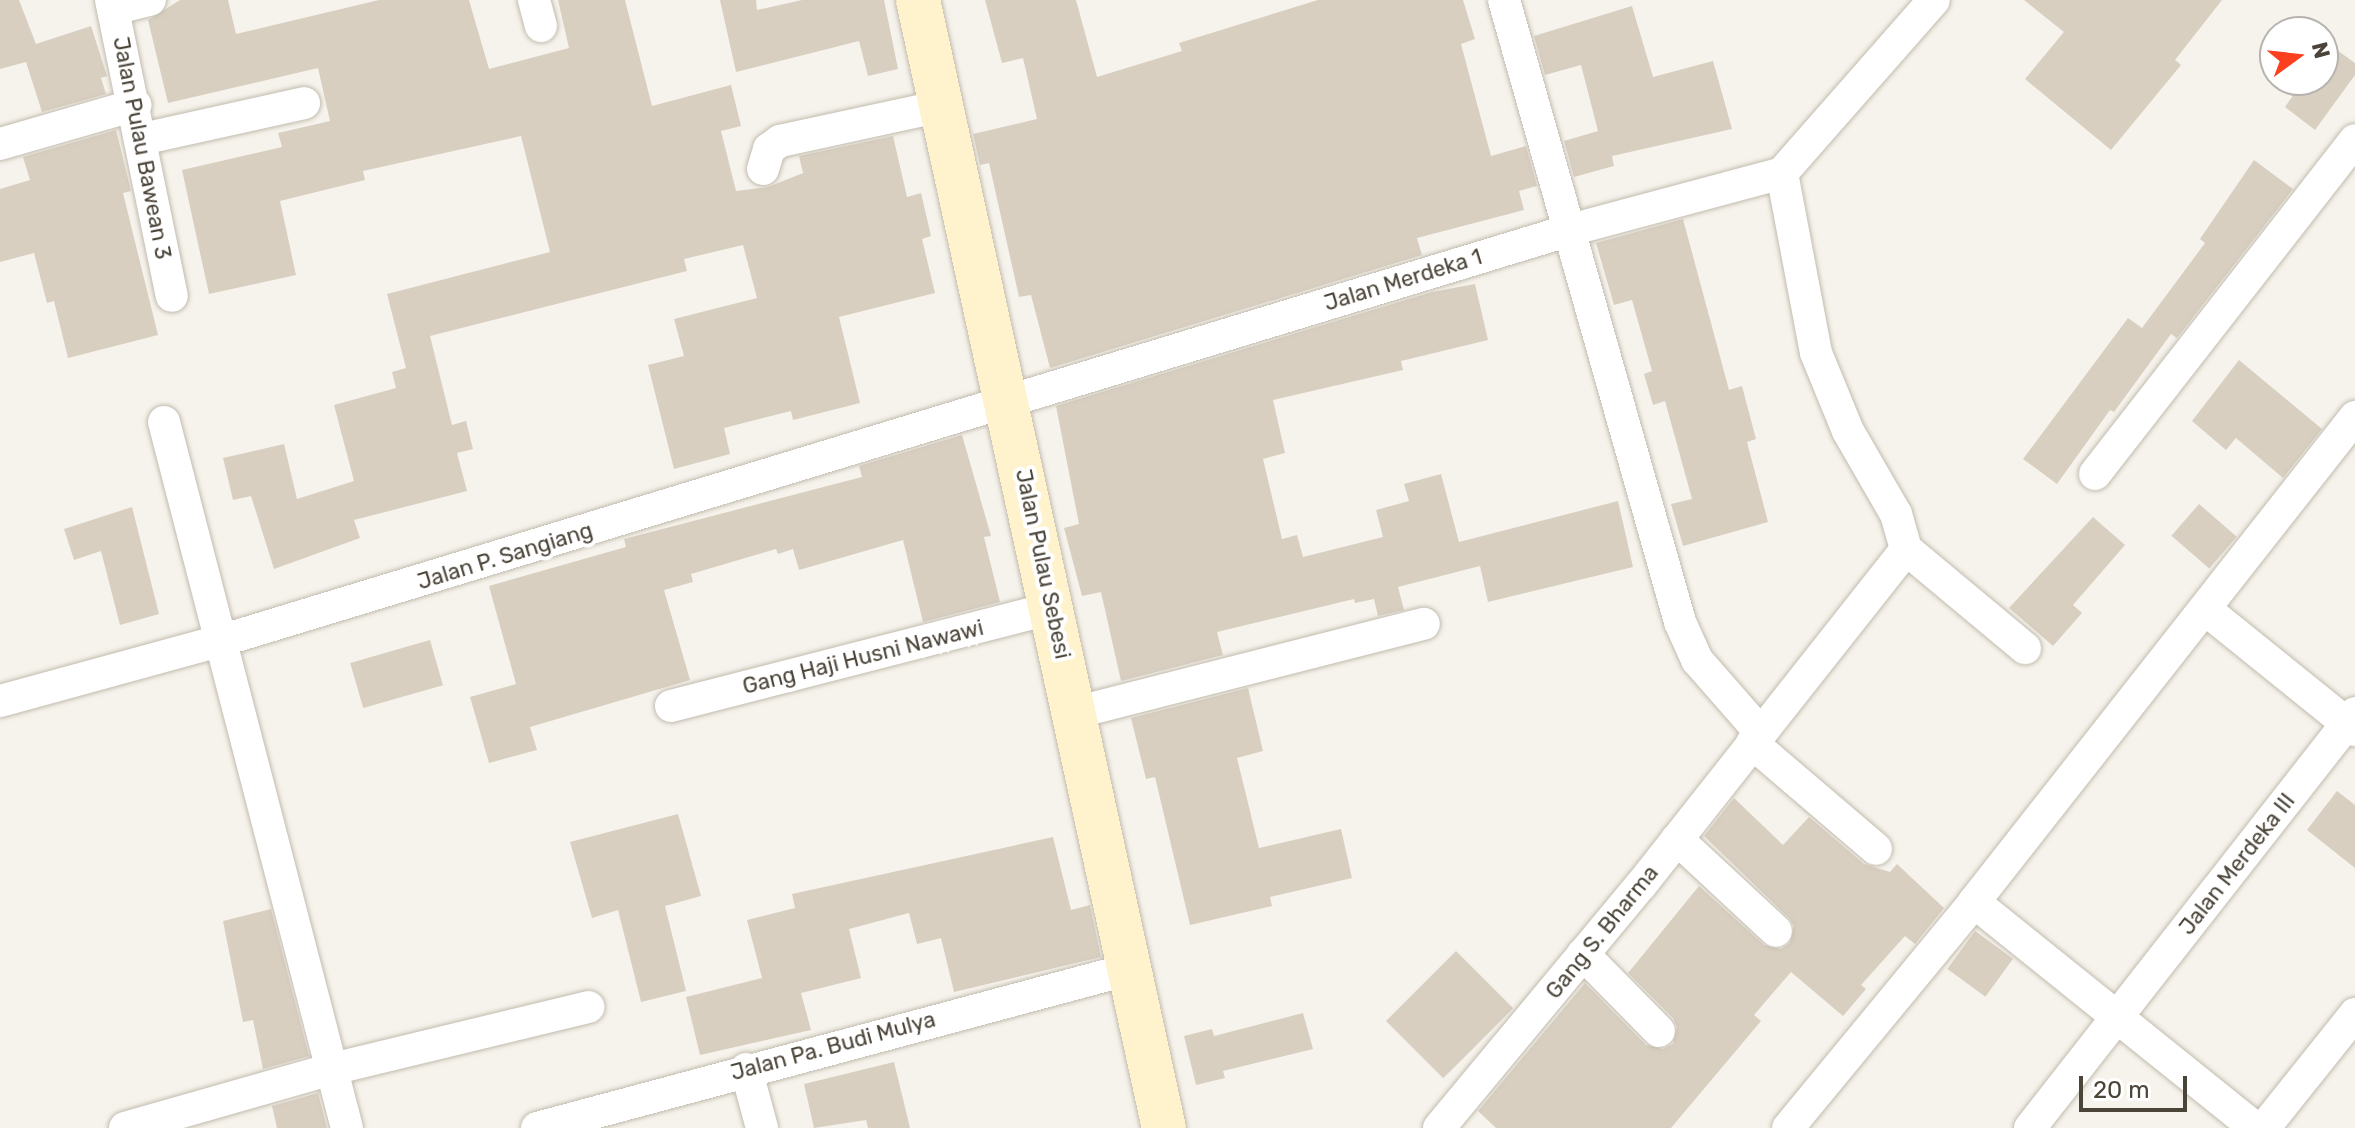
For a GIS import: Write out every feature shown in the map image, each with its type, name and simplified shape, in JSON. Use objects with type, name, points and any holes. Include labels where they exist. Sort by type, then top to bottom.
[{"type":"street","points":[[112,4],[150,0]]},
{"type":"street","name":"Jalan Pulau Sebesi","points":[[918,0],[1054,608],[1164,1128]]},
{"type":"street","points":[[1504,0],[1687,641],[1707,673],[1757,738],[1876,849]]},
{"type":"street","points":[[1934,0],[1782,173],[1820,367],[1848,431],[1896,514],[1906,549],[2025,648]]},
{"type":"street","name":"Jalan Pulau Bawean 3","points":[[112,4],[172,296]]},
{"type":"street","points":[[142,139],[304,103]]},
{"type":"street","points":[[0,144],[135,105]]},
{"type":"street","points":[[763,169],[769,149],[780,141],[942,106]]},
{"type":"street","points":[[2095,474],[2355,140]]},
{"type":"street","name":"Jalan Merdeka 1","points":[[1006,401],[1570,230],[1782,173]]},
{"type":"street","name":"Jalan P. Sangiang","points":[[0,701],[220,641],[1006,401]]},
{"type":"street","points":[[1801,1123],[2355,417]]},
{"type":"street","points":[[164,422],[328,1070],[347,1128]]},
{"type":"street","name":"Gang S. Bharma","points":[[1439,1128],[1677,839],[1906,549]]},
{"type":"street","name":"Gang Haji Husni Nawawi","points":[[671,706],[1054,608]]},
{"type":"street","points":[[2205,609],[2352,722]]},
{"type":"street","points":[[1074,713],[1424,624]]},
{"type":"street","name":"Jalan Merdeka III","points":[[2030,1128],[2352,722]]},
{"type":"street","points":[[1677,839],[1776,931]]},
{"type":"street","points":[[1974,902],[2120,1015],[2255,1128]]},
{"type":"street","points":[[1583,954],[1659,1031]]},
{"type":"street","name":"Jalan Pa. Budi Mulya","points":[[537,1128],[746,1069],[1130,969]]},
{"type":"street","points":[[125,1128],[328,1070],[589,1007]]},
{"type":"street","points":[[2264,1128],[2355,1014]]},
{"type":"street","points":[[746,1069],[762,1128]]},
{"type":"building","points":[[0,0],[19,0],[36,44],[91,26],[107,76],[101,78],[106,94],[42,112],[26,62],[0,69]]},
{"type":"building","points":[[180,0],[228,0],[236,34],[379,0],[469,0],[489,69],[569,48],[558,0],[625,0],[652,106],[731,85],[741,126],[721,131],[736,191],[768,187],[803,173],[799,156],[893,136],[907,197],[921,193],[931,236],[922,239],[935,293],[839,317],[860,403],[793,420],[791,411],[724,428],[730,454],[674,469],[648,365],[684,356],[674,319],[757,298],[743,245],[684,259],[687,271],[430,336],[452,425],[466,421],[473,449],[457,453],[467,491],[354,520],[360,538],[274,569],[251,496],[233,500],[223,458],[284,444],[297,499],[354,481],[334,405],[396,388],[392,372],[406,368],[387,294],[550,252],[521,136],[363,171],[365,180],[280,201],[296,275],[209,294],[182,170],[282,147],[278,133],[330,121],[318,68],[168,103],[148,20]]},
{"type":"building","points":[[720,0],[756,0],[757,10],[802,0],[884,0],[898,69],[868,76],[859,41],[736,72]]},
{"type":"building","points":[[985,0],[1076,0],[1097,77],[1182,51],[1179,43],[1318,0],[1463,0],[1475,39],[1461,44],[1491,156],[1526,146],[1537,186],[1519,191],[1524,210],[1417,238],[1422,255],[1050,368],[1031,295],[1019,297],[989,163],[980,165],[973,134],[1037,119],[1023,58],[1002,63]]},
{"type":"building","points":[[2024,0],[2222,0],[2175,60],[2181,65],[2111,150],[2025,79],[2064,32]]},
{"type":"building","points":[[1632,6],[1653,77],[1713,61],[1732,129],[1612,156],[1614,166],[1574,177],[1564,141],[1598,131],[1581,65],[1545,75],[1534,36]]},
{"type":"building","points":[[2339,52],[2355,63],[2355,75],[2315,130],[2285,107],[2293,96],[2339,96]]},
{"type":"building","points":[[116,130],[131,191],[123,193],[158,335],[68,358],[54,301],[47,303],[34,253],[0,262],[0,189],[30,180],[23,157]]},
{"type":"building","points":[[2254,160],[2293,189],[2177,338],[2171,334],[2114,412],[2110,410],[2057,484],[2023,459],[2128,318],[2142,328],[2205,243],[2200,239]]},
{"type":"building","points":[[1683,219],[1729,390],[1742,386],[1756,439],[1747,442],[1768,522],[1683,546],[1671,504],[1692,499],[1665,401],[1653,405],[1644,374],[1652,371],[1632,300],[1614,305],[1596,243]]},
{"type":"building","points":[[1475,284],[1488,340],[1401,361],[1403,370],[1273,400],[1285,453],[1263,459],[1282,539],[1297,535],[1303,557],[1383,537],[1376,510],[1409,501],[1404,484],[1441,474],[1459,542],[1618,501],[1633,567],[1488,602],[1480,566],[1398,587],[1404,610],[1378,616],[1374,599],[1355,603],[1354,599],[1217,632],[1223,655],[1121,681],[1101,592],[1082,596],[1064,528],[1079,524],[1056,406],[1432,292]]},
{"type":"building","points":[[2239,360],[2322,429],[2283,478],[2236,438],[2226,450],[2192,421]]},
{"type":"building","points":[[962,435],[991,536],[984,537],[1000,602],[923,622],[903,540],[799,570],[793,549],[778,554],[776,549],[691,574],[693,582],[664,590],[690,680],[530,727],[537,750],[489,763],[470,697],[516,684],[489,586],[626,547],[624,539],[862,477],[859,466]]},
{"type":"building","points":[[2199,504],[2237,537],[2209,569],[2171,536]]},
{"type":"building","points":[[132,507],[159,614],[120,625],[101,551],[74,560],[64,529]]},
{"type":"building","points":[[2093,517],[2125,545],[2073,605],[2082,613],[2053,646],[2009,608]]},
{"type":"building","points":[[430,640],[443,685],[363,708],[350,663]]},
{"type":"building","points":[[1248,688],[1263,751],[1237,758],[1259,848],[1341,829],[1352,878],[1270,897],[1272,906],[1190,925],[1155,777],[1146,779],[1131,718]]},
{"type":"building","points":[[2337,791],[2355,805],[2355,868],[2307,830]]},
{"type":"building","points":[[1734,798],[1783,845],[1809,817],[1864,864],[1890,872],[1897,864],[1944,908],[1915,944],[1905,936],[1861,985],[1866,989],[1843,1016],[1791,972],[1754,1015],[1761,1021],[1671,1128],[1496,1128],[1478,1111],[1585,983],[1646,1045],[1663,1049],[1673,1044],[1677,1027],[1673,1018],[1628,973],[1699,886],[1764,945],[1781,949],[1790,943],[1794,926],[1789,918],[1704,836]]},
{"type":"building","points":[[678,814],[701,896],[665,906],[686,991],[641,1002],[618,910],[592,918],[570,842]]},
{"type":"building","points":[[1053,837],[1071,910],[1090,905],[1101,957],[954,992],[941,938],[917,944],[909,913],[849,929],[861,978],[801,993],[811,1030],[700,1055],[686,997],[762,978],[747,920],[795,908],[792,894]]},
{"type":"building","points":[[271,909],[309,1056],[263,1069],[253,1020],[243,1022],[223,921]]},
{"type":"building","points":[[1975,931],[2013,959],[1985,997],[1947,969]]},
{"type":"building","points":[[1456,951],[1513,1008],[1443,1078],[1386,1021]]},
{"type":"building","points":[[1303,1013],[1313,1049],[1223,1071],[1225,1078],[1196,1085],[1184,1036],[1212,1029],[1214,1036]]},
{"type":"building","points":[[894,1062],[910,1128],[868,1128],[866,1120],[814,1128],[804,1084]]},
{"type":"building","points":[[318,1093],[327,1128],[277,1128],[272,1106]]}]
